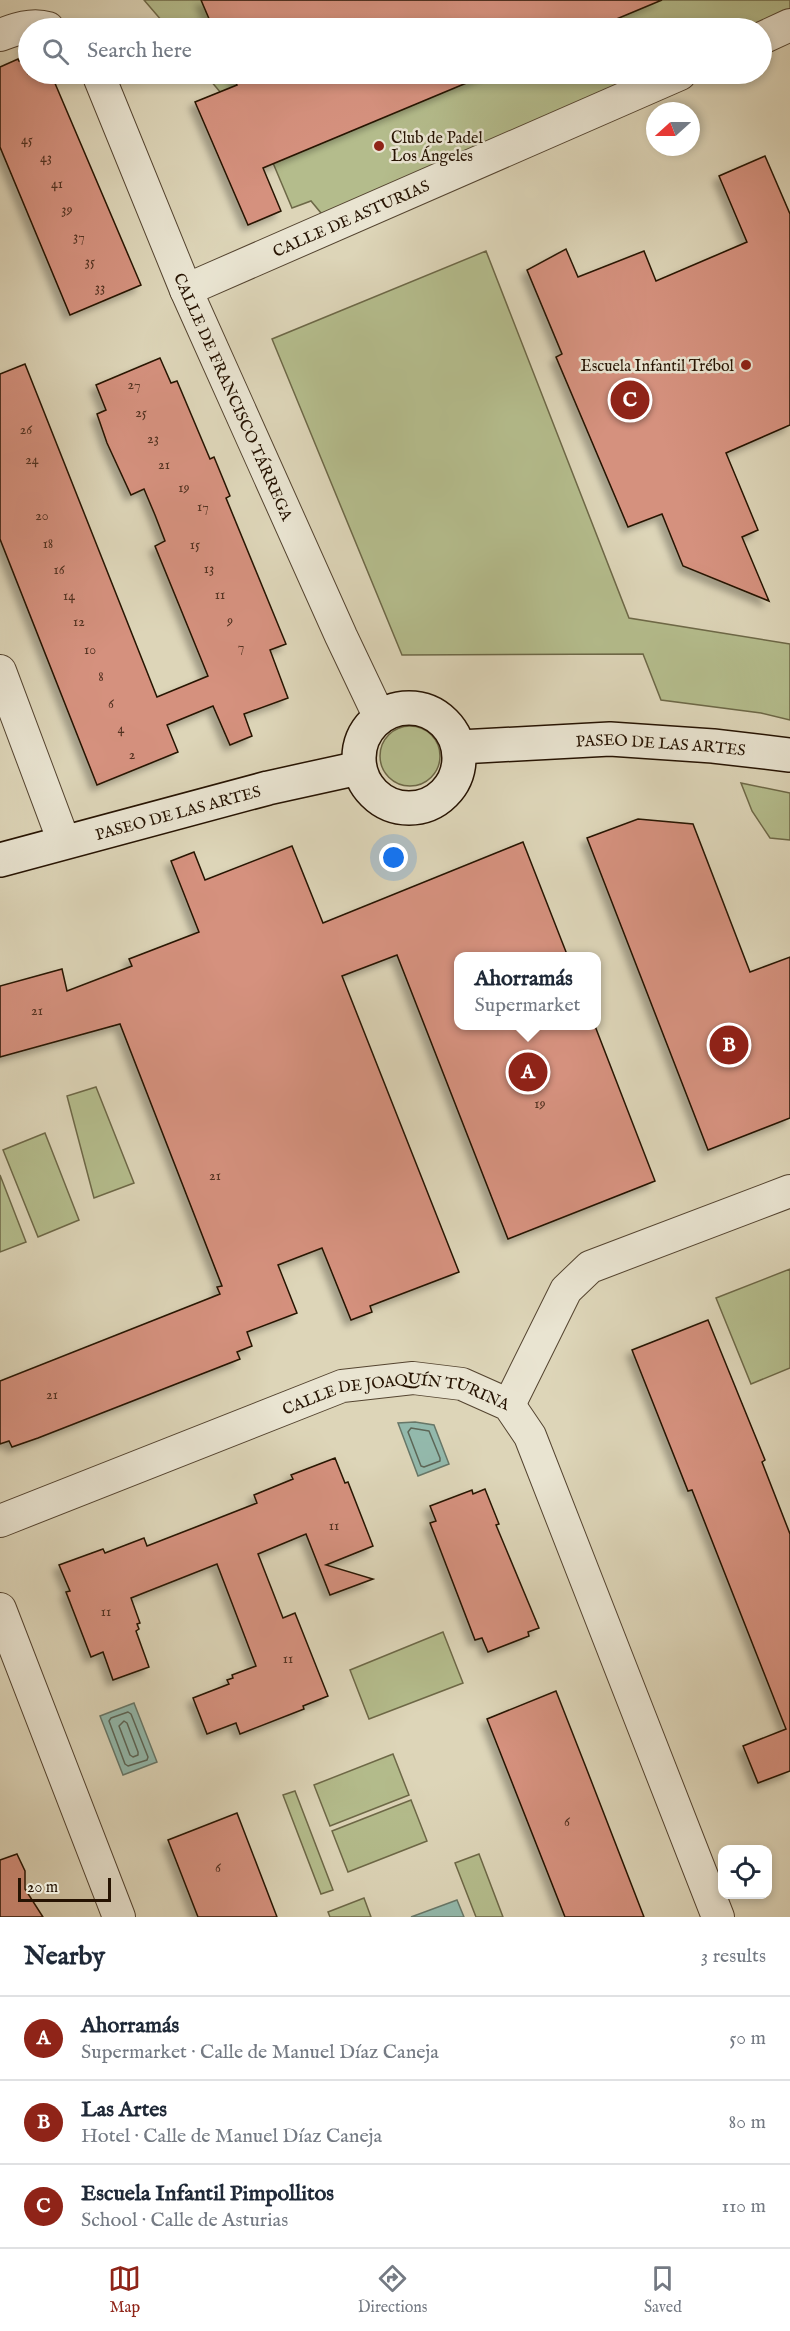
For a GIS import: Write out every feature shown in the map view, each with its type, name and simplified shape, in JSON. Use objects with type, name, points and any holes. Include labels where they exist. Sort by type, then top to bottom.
[{"type":"main road","points":[[402,706],[426,709],[446,722],[460,747],[459,771],[446,794],[422,808],[399,808],[372,794],[359,768],[362,738],[379,716],[402,706]]},
{"type":"main road","name":"PASEO DE LAS ARTES","points":[[460,747],[610,739],[713,746],[790,755]]},
{"type":"main road","name":"PASEO DE LAS ARTES","points":[[0,860],[268,788],[359,768]]},
{"type":"street","points":[[772,33],[790,25]]},
{"type":"street","points":[[0,35],[18,28]]},
{"type":"street","name":"CALLE DE FRANCISCO TÁRREGA","points":[[102,84],[186,290],[379,716]]},
{"type":"street","name":"CALLE DE ASTURIAS","points":[[186,290],[657,84]]},
{"type":"street","points":[[0,670],[64,842]]},
{"type":"street","points":[[509,1405],[566,1290],[590,1267],[790,1191]]},
{"type":"street","name":"CALLE DE JOAQUÍN TURINA","points":[[0,1521],[342,1386],[413,1378],[462,1384],[509,1405],[530,1436],[718,1917]]},
{"type":"street","points":[[0,1609],[119,1917]]},
{"type":"green space","points":[[144,0],[790,0],[790,16],[772,24],[772,18],[159,18]]},
{"type":"green space","name":"Club de Padel Los Ángeles","points":[[213,84],[636,84],[326,219],[311,201],[292,208],[273,163],[278,161]]},
{"type":"green space","points":[[486,251],[629,618],[790,644],[790,720],[761,713],[661,700],[643,654],[402,655],[272,339]]},
{"type":"green space","points":[[410,726],[427,731],[435,739],[440,756],[435,773],[427,781],[410,786],[393,781],[385,773],[380,756],[385,739],[393,731]]},
{"type":"green space","points":[[741,783],[790,793],[790,840],[770,838],[752,811]]},
{"type":"green space","points":[[96,1087],[134,1183],[94,1198],[67,1096]]},
{"type":"green space","points":[[45,1133],[79,1220],[38,1237],[3,1150]]},
{"type":"green space","points":[[0,1175],[26,1242],[0,1252]]},
{"type":"green space","points":[[790,1269],[790,1368],[751,1384],[716,1298]]},
{"type":"green space","points":[[443,1632],[463,1683],[369,1719],[350,1670]]},
{"type":"green space","points":[[393,1754],[409,1795],[330,1826],[314,1785]]},
{"type":"green space","points":[[295,1791],[333,1890],[321,1894],[283,1795]]},
{"type":"green space","points":[[411,1800],[427,1841],[348,1872],[332,1831]]},
{"type":"green space","points":[[479,1854],[503,1917],[476,1917],[455,1863]]},
{"type":"green space","points":[[364,1898],[371,1917],[330,1917],[328,1912]]},
{"type":"water","points":[[415,1422],[434,1425],[449,1464],[418,1476],[398,1423]]},
{"type":"water","points":[[134,1703],[157,1762],[123,1775],[100,1716]]},
{"type":"water","points":[[457,1900],[464,1917],[411,1917]]},
{"type":"building","points":[[201,0],[662,0],[619,18],[209,18]]},
{"type":"building","points":[[18,59],[18,84],[55,84],[141,285],[70,315],[0,147],[0,67]]},
{"type":"building","points":[[464,84],[263,168],[281,211],[248,225],[195,102],[237,85]]},
{"type":"building","points":[[765,156],[790,214],[790,425],[726,453],[758,530],[742,537],[769,601],[683,566],[662,514],[628,527],[556,357],[562,354],[527,270],[566,249],[578,277],[644,251],[656,281],[747,242],[719,176]]},
{"type":"building","points":[[160,358],[171,383],[177,381],[210,459],[214,457],[230,496],[226,498],[286,644],[270,650],[288,698],[244,714],[252,736],[230,745],[213,706],[167,725],[178,752],[97,785],[0,539],[0,374],[25,364],[157,697],[208,676],[155,546],[165,541],[144,489],[131,495],[107,443],[97,414],[106,410],[96,385]]},
{"type":"building","points":[[638,819],[693,824],[750,972],[790,957],[790,1118],[708,1150],[587,838]]},
{"type":"building","points":[[523,842],[566,952],[454,952],[454,1030],[597,1030],[655,1181],[508,1239],[397,955],[342,976],[459,1272],[370,1306],[372,1312],[351,1320],[322,1248],[278,1265],[297,1313],[247,1332],[252,1346],[237,1352],[240,1359],[38,1438],[12,1447],[9,1441],[0,1444],[0,1381],[220,1294],[217,1287],[222,1286],[120,1024],[0,1057],[0,986],[62,969],[67,991],[132,966],[129,959],[199,932],[171,861],[194,852],[205,880],[292,846],[323,923]]},
{"type":"building","points":[[708,1320],[765,1460],[762,1462],[790,1534],[790,1771],[758,1783],[743,1746],[786,1729],[692,1490],[688,1491],[632,1350]]},
{"type":"building","points":[[335,1458],[345,1483],[348,1482],[373,1546],[326,1565],[373,1579],[330,1595],[306,1534],[258,1554],[283,1618],[295,1613],[328,1696],[303,1706],[304,1709],[240,1734],[236,1723],[207,1734],[193,1698],[229,1684],[227,1680],[233,1678],[232,1675],[256,1666],[217,1564],[131,1598],[140,1623],[137,1624],[139,1629],[136,1631],[149,1667],[113,1680],[103,1652],[91,1657],[66,1592],[70,1591],[59,1565],[103,1549],[105,1553],[144,1538],[147,1546],[257,1503],[254,1495],[293,1479],[291,1475]]},
{"type":"building","points":[[485,1489],[499,1524],[496,1525],[539,1628],[528,1632],[529,1636],[488,1652],[482,1638],[475,1640],[430,1523],[436,1521],[430,1506],[472,1490],[473,1494]]},
{"type":"building","points":[[556,1691],[644,1917],[565,1917],[487,1719]]},
{"type":"building","points":[[237,1813],[277,1917],[198,1917],[168,1840]]},
{"type":"building","points":[[17,1854],[25,1871],[25,1889],[43,1917],[0,1917],[0,1860]]},
{"type":"place","name":"Club de Padel Los Ángeles","points":[[379,146]]},
{"type":"place","name":"Escuela Infantil Trébol","points":[[746,365]]},
{"type":"place","name":"Escuela Infantil Pimpollitos","points":[[630,400]]},
{"type":"place","name":"Las Artes","points":[[729,1045]]},
{"type":"place","name":"Ahorramás","points":[[528,1072]]}]
